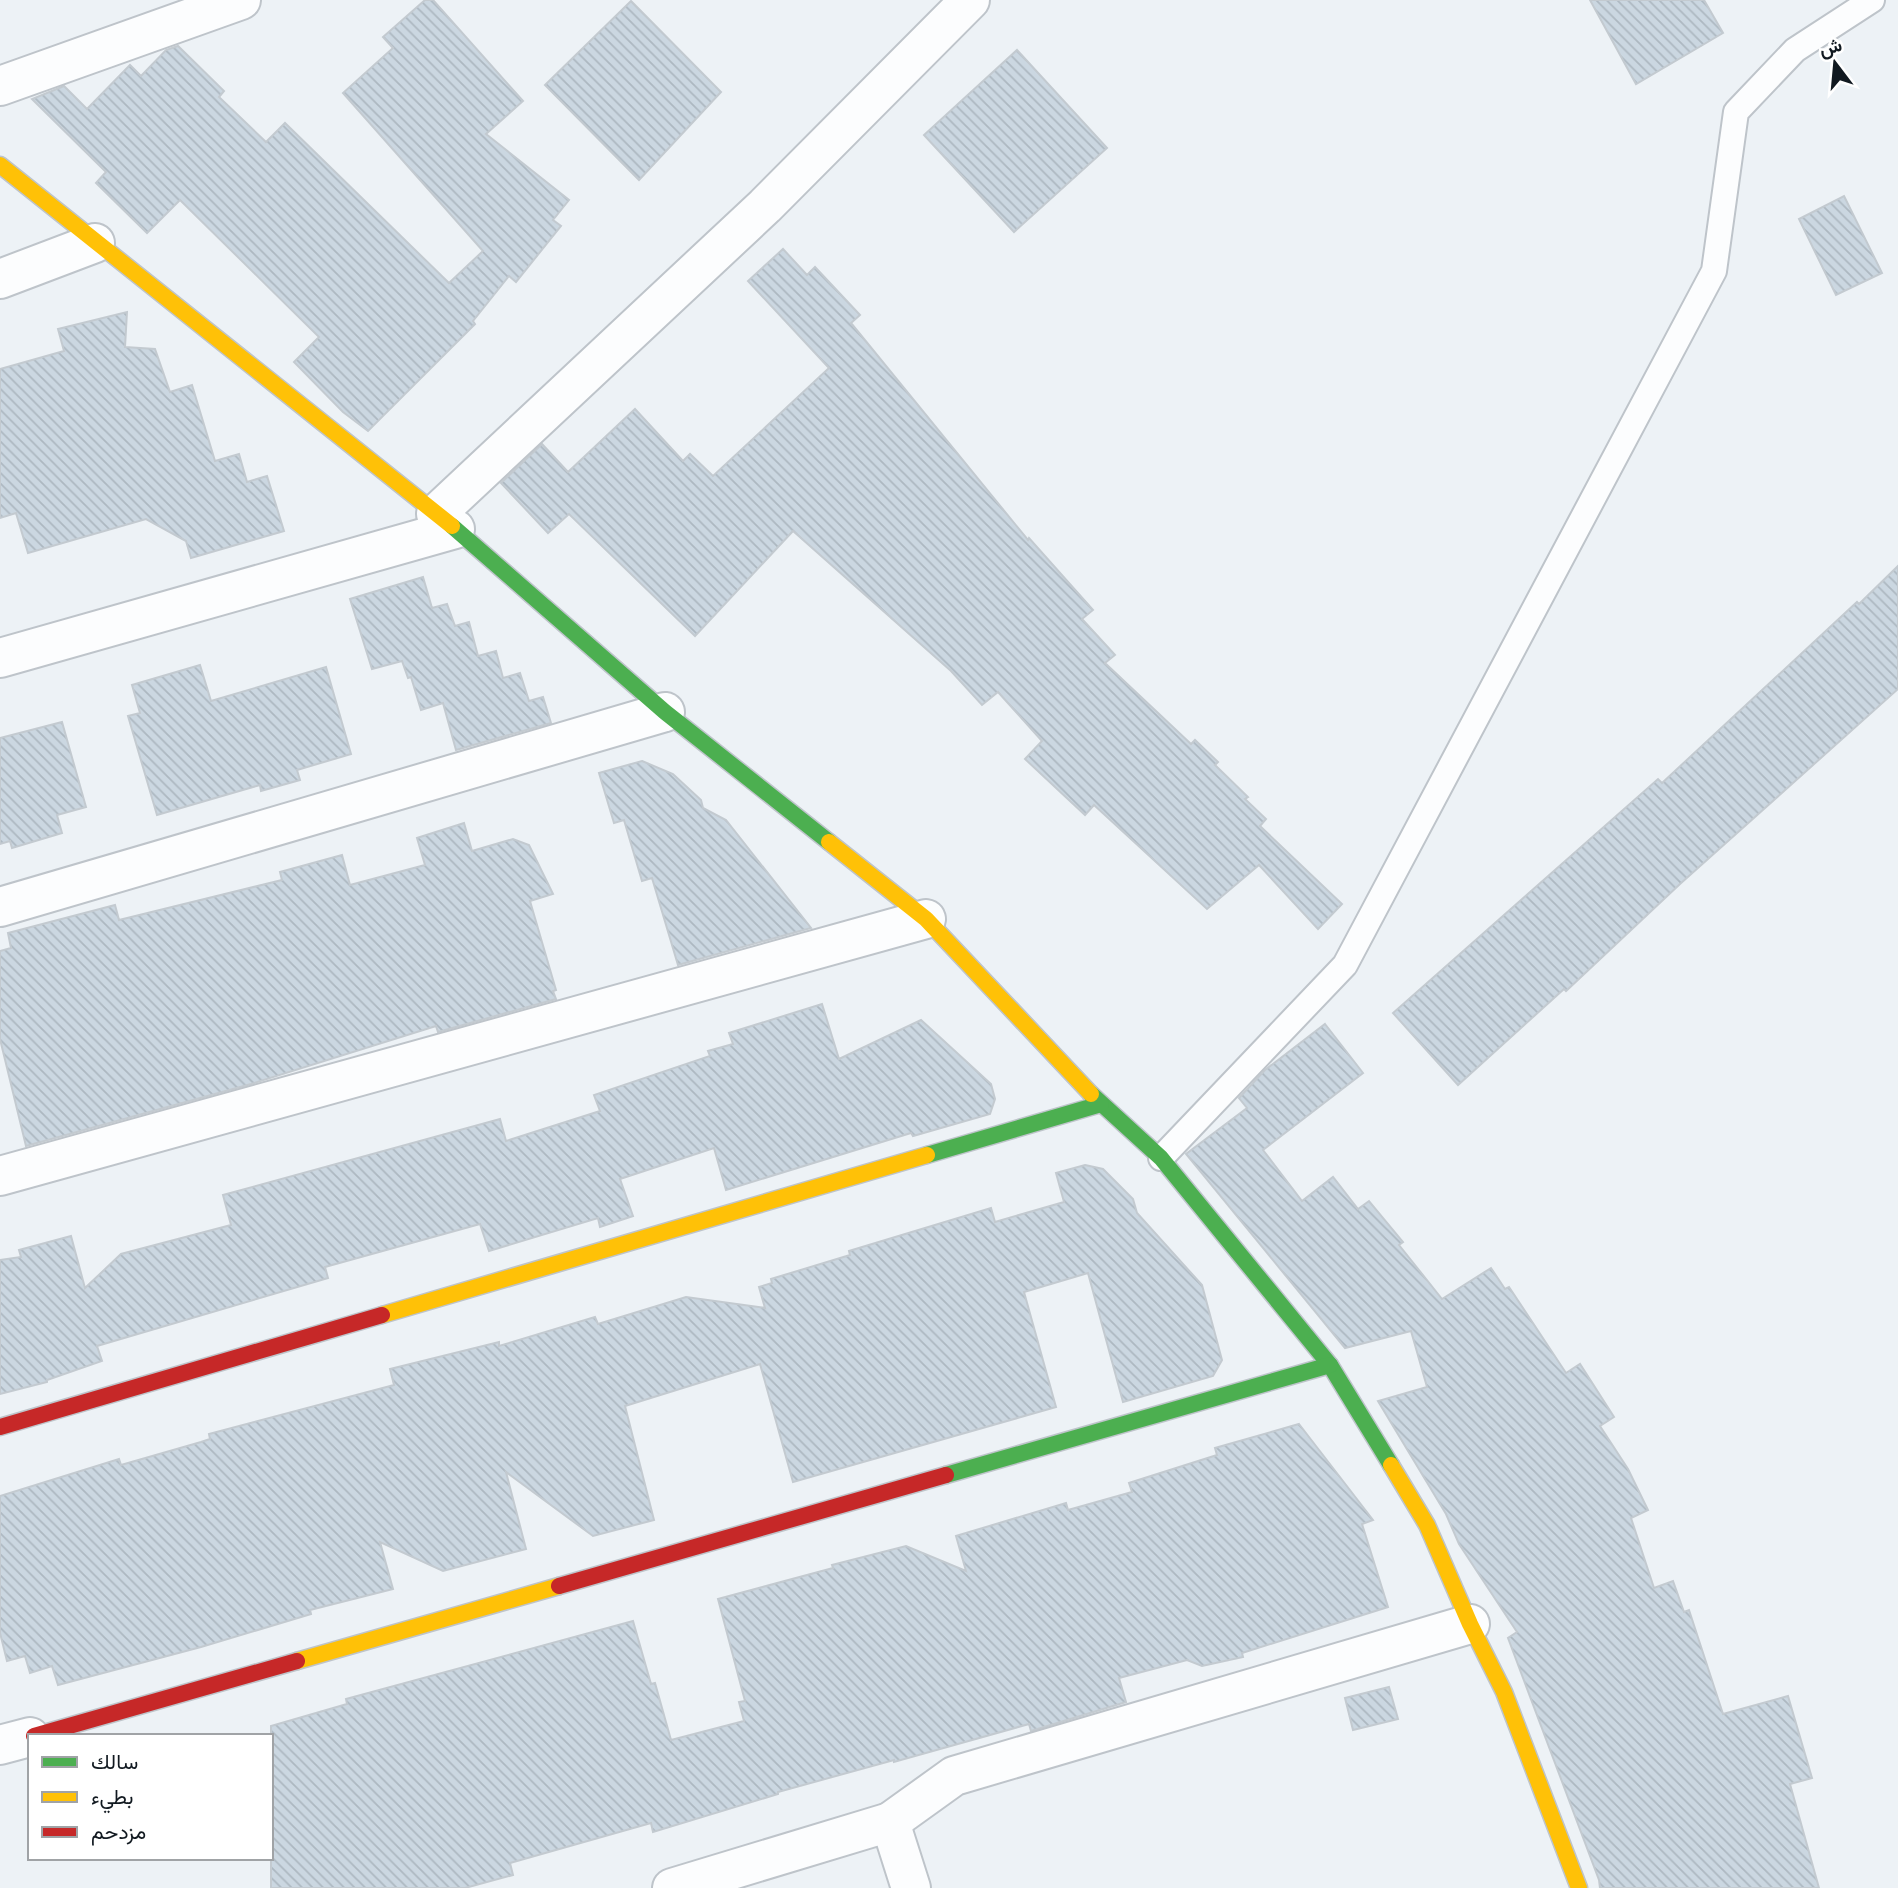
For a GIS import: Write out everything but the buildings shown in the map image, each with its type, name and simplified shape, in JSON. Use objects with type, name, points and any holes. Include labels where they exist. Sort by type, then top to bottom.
[{"type":"street","points":[[0,86],[241,0]]},
{"type":"street","points":[[0,658],[445,522],[970,0]]},
{"type":"street","points":[[0,165],[445,522],[665,712],[926,919],[1101,1104],[1161,1158],[1330,1365],[1427,1525],[1504,1692],[1579,1888]]},
{"type":"street","points":[[0,279],[95,243]]},
{"type":"street","points":[[0,907],[665,712]]},
{"type":"street","points":[[0,1176],[926,919]]},
{"type":"street","points":[[0,1427],[1101,1104]]},
{"type":"street","points":[[39,1734],[1330,1365]]},
{"type":"street","points":[[672,1888],[735,1878],[890,1822],[954,1776],[1471,1625]]},
{"type":"street","points":[[0,1745],[28,1737]]},
{"type":"street","points":[[890,1822],[911,1888]]},
{"type":"lane","points":[[1161,1158],[1345,965],[1714,271],[1736,112],[1796,50],[1872,0]]},
{"type":"traffic: fast","points":[[452,526],[665,712],[829,842]]},
{"type":"traffic: fast","points":[[1091,1094],[1161,1158],[1330,1365],[1391,1465]]},
{"type":"traffic: fast","points":[[927,1155],[1101,1104]]},
{"type":"traffic: fast","points":[[946,1475],[1330,1365]]},
{"type":"traffic: slow","points":[[0,165],[452,526]]},
{"type":"traffic: slow","points":[[829,842],[926,919],[1091,1094]]},
{"type":"traffic: slow","points":[[382,1315],[927,1155]]},
{"type":"traffic: slow","points":[[1391,1465],[1427,1525],[1470,1624],[1504,1692],[1579,1888]]},
{"type":"traffic: slow","points":[[297,1661],[559,1586]]},
{"type":"traffic: jam","points":[[0,1427],[382,1315]]},
{"type":"traffic: jam","points":[[559,1586],[946,1475]]},
{"type":"traffic: jam","points":[[41,1734],[297,1661]]}]
